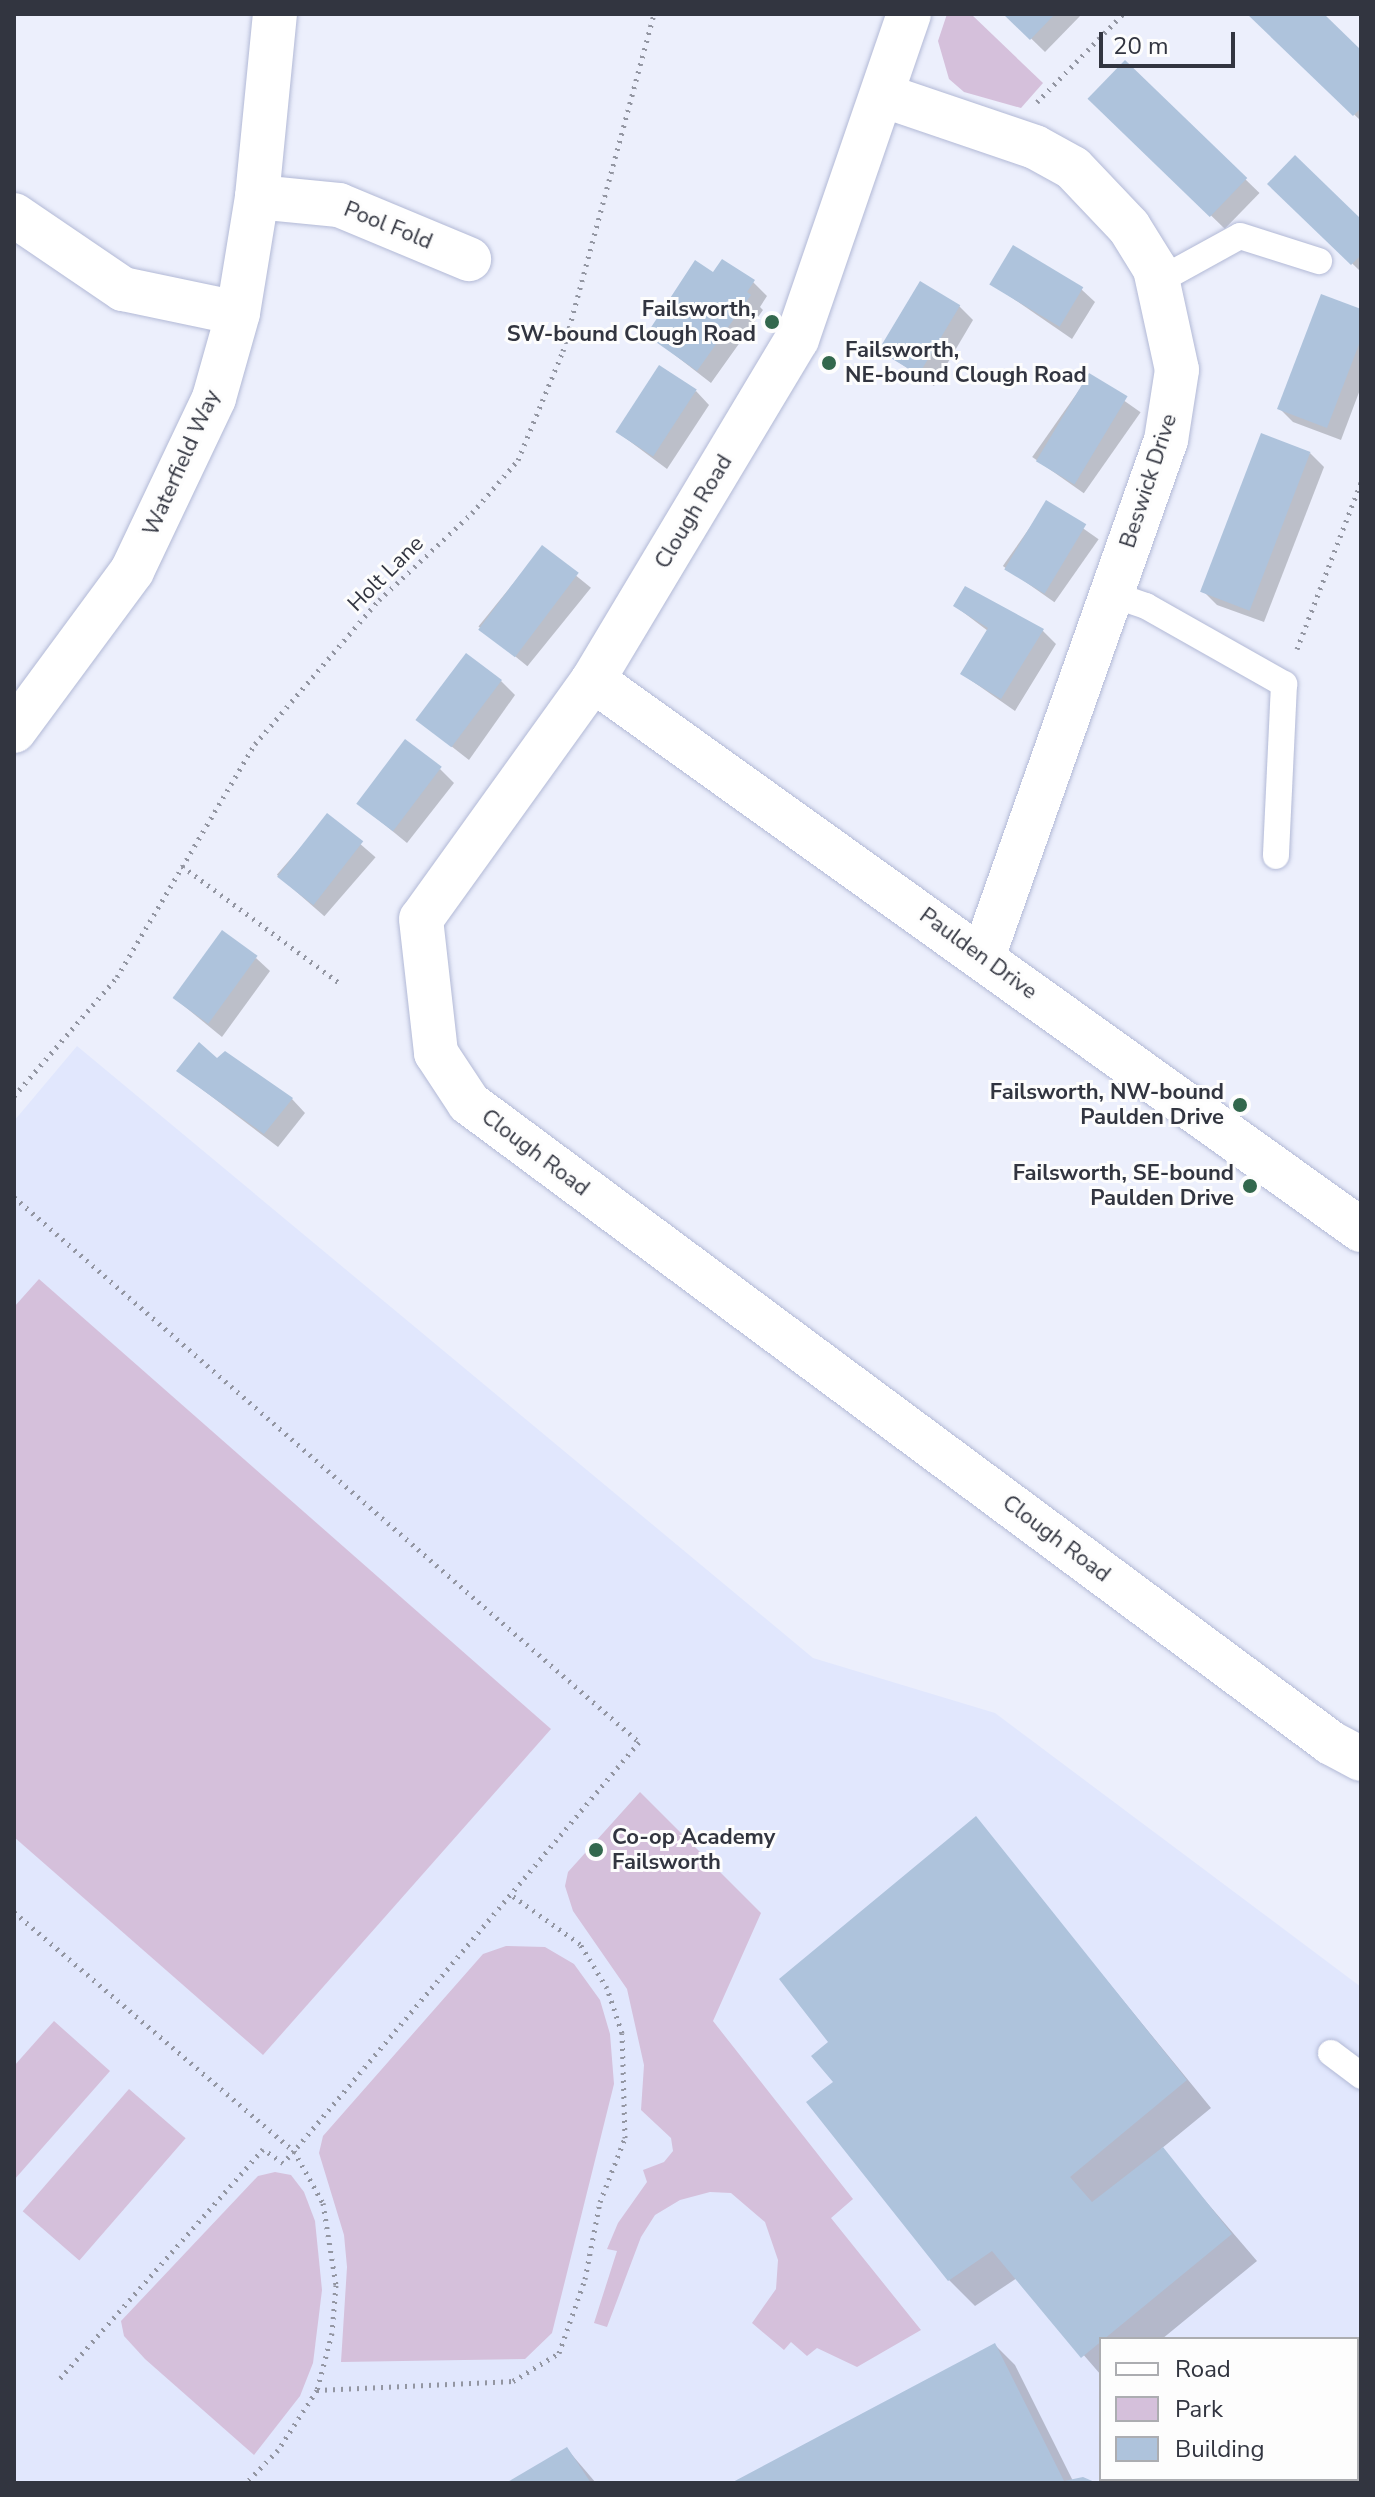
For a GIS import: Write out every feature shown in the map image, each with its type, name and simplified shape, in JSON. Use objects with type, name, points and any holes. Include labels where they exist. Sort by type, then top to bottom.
[{"type":"street","name":"Waterfield Way","points":[[16,723],[132,571],[214,398],[238,313],[257,197],[275,14]]},
{"type":"street","name":"Clough Road","points":[[909,14],[885,96],[797,339],[593,680],[421,919],[436,1053],[469,1103],[1331,1743],[1361,1759]]},
{"type":"street","name":"Beswick Drive","points":[[885,96],[1035,147],[1073,168],[1129,227],[1160,280],[1177,370],[1173,408],[983,957]]},
{"type":"street","name":"Pool Fold","points":[[257,197],[339,205],[469,259]]},
{"type":"street","points":[[14,215],[123,289],[238,313]]},
{"type":"street","name":"Paulden Drive","points":[[593,680],[1361,1230]]},
{"type":"lane","points":[[1160,280],[1240,236],[1319,261]]},
{"type":"lane","points":[[1111,594],[1146,606],[1284,684],[1276,856]]},
{"type":"lane","points":[[1331,2053],[1361,2076]]},
{"type":"path","name":"Holt Lane","points":[[14,1096],[117,977],[255,744],[379,600],[472,513],[518,460],[563,351],[654,14]]},
{"type":"path","points":[[1049,89],[1123,14]]},
{"type":"path","points":[[1284,684],[1361,482]]},
{"type":"path","points":[[182,866],[342,985]]},
{"type":"path","points":[[14,1197],[639,1742],[294,2151],[283,2163],[263,2149],[58,2381]]},
{"type":"path","points":[[317,2390],[513,2381],[559,2353],[585,2279],[600,2202],[625,2138],[622,2033],[607,1988],[580,1944],[510,1894]]},
{"type":"path","points":[[14,1912],[294,2151],[323,2203],[336,2285],[332,2333],[317,2390],[278,2450],[246,2483]]},
{"type":"shaded area","name":"Co-op Academy Failsworth","points":[[77,1046],[813,1658],[995,1713],[1361,1987],[1361,2483],[14,2483],[14,1121]]},
{"type":"green space","points":[[947,14],[971,14],[1043,83],[1021,108],[964,92],[949,79],[938,41]]},
{"type":"green space","points":[[39,1279],[551,1729],[263,2055],[14,1837],[14,1307]]},
{"type":"green space","points":[[640,1792],[761,1913],[713,2021],[853,2199],[831,2218],[921,2330],[857,2367],[817,2348],[807,2356],[791,2342],[784,2350],[752,2323],[776,2289],[778,2260],[765,2222],[731,2193],[710,2192],[680,2200],[655,2215],[641,2237],[607,2327],[594,2323],[617,2251],[607,2249],[618,2223],[647,2182],[643,2170],[664,2162],[673,2151],[671,2138],[641,2110],[644,2065],[627,1989],[573,1911],[565,1886],[568,1872]]},
{"type":"green space","points":[[506,1946],[545,1947],[574,1964],[600,2000],[610,2034],[614,2084],[552,2333],[525,2359],[341,2362],[347,2267],[344,2235],[319,2153],[323,2136],[483,1954]]},
{"type":"green space","points":[[54,2021],[110,2071],[14,2180],[14,2066]]},
{"type":"green space","points":[[129,2089],[186,2138],[79,2260],[23,2211]]},
{"type":"green space","points":[[275,2172],[291,2175],[304,2192],[315,2221],[322,2290],[313,2363],[300,2396],[254,2455],[145,2359],[124,2336],[121,2321],[258,2176]]},
{"type":"building","points":[[1003,14],[1055,14],[1030,40]]},
{"type":"building","points":[[1247,14],[1324,14],[1361,50],[1361,108],[1353,116]]},
{"type":"building","points":[[1125,60],[1247,178],[1210,217],[1087,99]]},
{"type":"building","points":[[1295,155],[1361,219],[1361,255],[1351,265],[1267,184]]},
{"type":"building","points":[[1013,245],[1083,287],[1060,327],[989,284]]},
{"type":"building","points":[[722,259],[755,280],[747,292],[751,295],[697,371],[646,335],[695,260],[713,272]]},
{"type":"building","points":[[920,281],[960,305],[919,375],[878,350]]},
{"type":"building","points":[[1321,294],[1361,309],[1361,339],[1327,428],[1277,409]]},
{"type":"building","points":[[659,365],[697,390],[653,457],[615,432]]},
{"type":"building","points":[[1089,373],[1128,396],[1075,484],[1036,461]]},
{"type":"building","points":[[1261,433],[1310,452],[1250,611],[1200,592]]},
{"type":"building","points":[[1046,500],[1086,524],[1045,594],[1004,569]]},
{"type":"building","points":[[542,545],[579,573],[515,657],[478,630]]},
{"type":"building","points":[[965,586],[1044,629],[1001,699],[960,674],[988,628],[953,606]]},
{"type":"building","points":[[466,653],[502,680],[451,747],[415,720]]},
{"type":"building","points":[[405,739],[442,767],[393,831],[356,804]]},
{"type":"building","points":[[327,813],[363,841],[313,905],[277,877]]},
{"type":"building","points":[[222,930],[258,956],[208,1024],[173,998]]},
{"type":"building","points":[[199,1042],[217,1058],[225,1051],[293,1098],[264,1134],[176,1071]]},
{"type":"building","points":[[976,1816],[1187,2080],[1070,2177],[1092,2202],[1163,2147],[1232,2234],[1107,2337],[1099,2337],[1099,2343],[1081,2358],[992,2251],[948,2281],[806,2102],[833,2082],[811,2056],[828,2042],[779,1979]]},
{"type":"building","points":[[995,2343],[1064,2481],[1083,2477],[1097,2483],[731,2483]]},
{"type":"building","points":[[567,2447],[591,2483],[506,2483]]},
{"type":"place","name":"Failsworth, SW-bound Clough Road","points":[[772,322]]},
{"type":"place","name":"Failsworth, NE-bound Clough Road","points":[[829,363]]},
{"type":"place","name":"Failsworth, NW-bound Paulden Drive","points":[[1240,1105]]},
{"type":"place","name":"Failsworth, SE-bound Paulden Drive","points":[[1250,1186]]},
{"type":"place","name":"Co-op Academy Failsworth","points":[[596,1850]]}]
